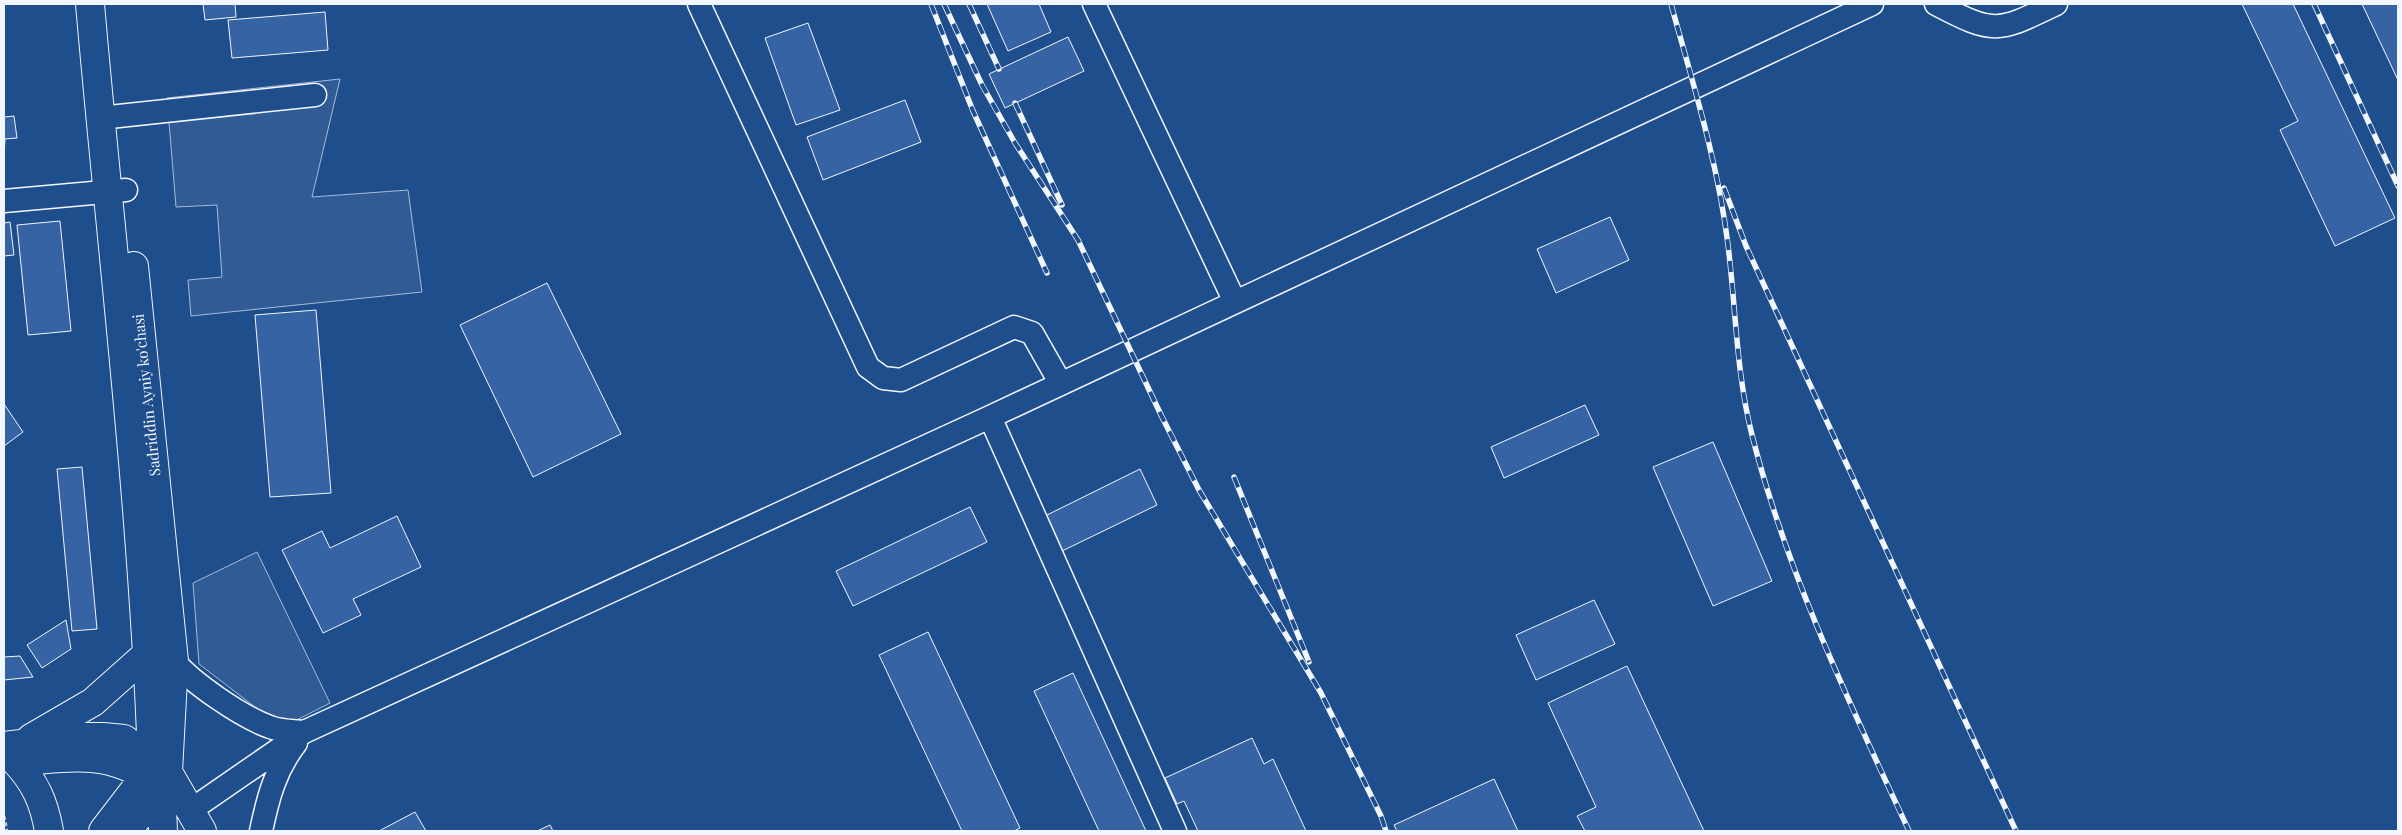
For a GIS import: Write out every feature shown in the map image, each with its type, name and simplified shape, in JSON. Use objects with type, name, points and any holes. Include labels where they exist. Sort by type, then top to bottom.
[{"type":"main road","name":"Sadriddin Ayniy ko'chasi","points":[[90,4],[109,118],[174,661],[169,792],[163,831]]},
{"type":"main road","name":"Sadriddin Ayniy ko'chasi","points":[[108,4],[109,118]]},
{"type":"main road","name":"Sadriddin Ayniy ko'chasi","points":[[117,191],[148,653],[169,792]]},
{"type":"main road","points":[[10,753],[93,702],[148,653]]},
{"type":"main road","points":[[10,753],[87,756],[117,762],[169,792]]},
{"type":"main road","points":[[10,753],[31,778],[46,816],[49,831]]},
{"type":"main road","points":[[103,831],[169,792]]},
{"type":"main road","points":[[127,831],[169,792]]},
{"type":"street","points":[[700,4],[868,367],[883,378],[901,380],[1014,327],[1032,333],[1061,384]]},
{"type":"street","points":[[1094,4],[1235,302]]},
{"type":"street","points":[[169,792],[990,418],[1872,4]]},
{"type":"street","points":[[1936,4],[1980,25],[1999,27],[2018,22],[2056,4]]},
{"type":"street","points":[[109,118],[315,95]]},
{"type":"street","points":[[4,201],[117,191]]},
{"type":"street","points":[[990,418],[1176,831]]},
{"type":"street","points":[[174,661],[181,669],[213,694],[241,712],[270,727],[304,732]]},
{"type":"street","points":[[261,831],[271,788],[284,759],[304,732]]},
{"type":"path","points":[[4,816],[7,831]]},
{"type":"shaded area","points":[[340,79],[312,197],[408,190],[422,292],[191,316],[188,280],[222,277],[217,205],[176,207],[167,98]]},
{"type":"shaded area","points":[[257,552],[330,703],[287,725],[268,717],[199,664],[193,583]]},
{"type":"building","points":[[203,4],[235,4],[236,17],[205,20]]},
{"type":"building","points":[[987,4],[1039,4],[1051,32],[1008,51]]},
{"type":"building","points":[[2242,4],[2293,4],[2395,218],[2335,246],[2280,130],[2298,121]]},
{"type":"building","points":[[2362,4],[2398,4],[2398,80]]},
{"type":"building","points":[[325,12],[328,50],[232,58],[228,20]]},
{"type":"building","points":[[808,23],[840,110],[796,125],[765,38]]},
{"type":"building","points":[[1068,37],[1084,71],[1005,108],[989,74]]},
{"type":"building","points":[[905,100],[921,142],[823,180],[807,137]]},
{"type":"building","points":[[14,116],[17,138],[5,139],[4,155],[4,117]]},
{"type":"building","points":[[1610,217],[1629,260],[1556,293],[1537,249]]},
{"type":"building","points":[[60,221],[71,331],[28,335],[17,225]]},
{"type":"building","points":[[10,222],[14,255],[4,256],[4,223]]},
{"type":"building","points":[[547,283],[621,434],[533,477],[460,325]]},
{"type":"building","points":[[316,310],[331,493],[270,497],[255,315]]},
{"type":"building","points":[[4,404],[23,432],[4,446]]},
{"type":"building","points":[[1585,405],[1599,435],[1504,478],[1491,447]]},
{"type":"building","points":[[1713,442],[1772,581],[1713,606],[1653,467]]},
{"type":"building","points":[[82,467],[97,629],[72,631],[57,469]]},
{"type":"building","points":[[1140,469],[1157,505],[1060,552],[1043,517]]},
{"type":"building","points":[[970,507],[987,542],[853,606],[836,571]]},
{"type":"building","points":[[397,516],[421,567],[353,599],[361,615],[323,633],[282,550],[322,531],[330,548]]},
{"type":"building","points":[[1594,600],[1615,644],[1536,680],[1516,635]]},
{"type":"building","points":[[66,620],[71,649],[42,668],[27,645]]},
{"type":"building","points":[[928,632],[1020,828],[1014,831],[962,831],[879,655]]},
{"type":"building","points":[[20,656],[33,677],[4,680],[4,657]]},
{"type":"building","points":[[1627,666],[1704,831],[1585,831],[1577,816],[1596,807],[1548,703]]},
{"type":"building","points":[[1073,673],[1146,831],[1099,831],[1034,691]]},
{"type":"building","points":[[1252,738],[1264,764],[1273,759],[1306,831],[1198,831],[1184,801],[1177,804],[1165,778]]},
{"type":"building","points":[[1494,779],[1518,831],[1397,831],[1394,825]]},
{"type":"building","points":[[415,812],[426,831],[379,831]]},
{"type":"building","points":[[550,825],[553,831],[537,831]]},
{"type":"railway","points":[[931,4],[973,111],[1047,273]]},
{"type":"railway","points":[[944,4],[982,85],[1015,143],[1078,240],[1162,417],[1199,490],[1321,693],[1381,816],[1386,831]]},
{"type":"railway","points":[[969,4],[999,69]]},
{"type":"railway","points":[[1671,4],[1704,124],[1724,214],[1743,388],[1752,435],[1766,486],[1801,587],[1821,636],[1909,831]]},
{"type":"railway","points":[[2314,4],[2398,186]]},
{"type":"railway","points":[[1015,103],[1062,205]]},
{"type":"railway","points":[[1724,188],[1746,246],[2016,831]]},
{"type":"railway","points":[[1234,477],[1309,662]]}]
